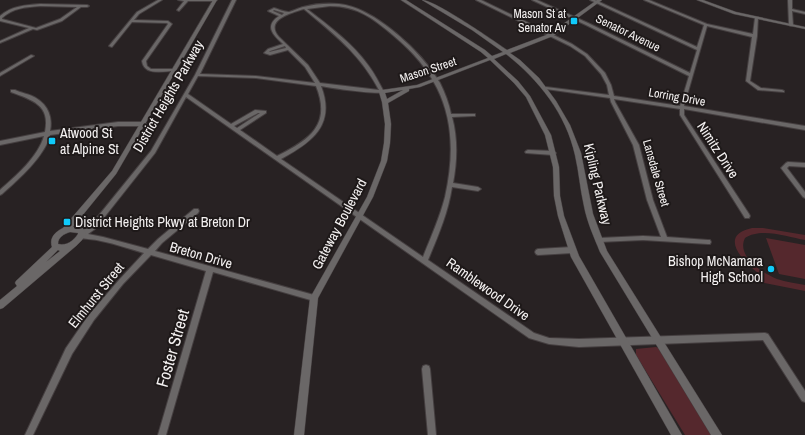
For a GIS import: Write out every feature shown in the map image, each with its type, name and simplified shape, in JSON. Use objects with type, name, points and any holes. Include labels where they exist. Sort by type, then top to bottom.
[{"type":"street","points":[[111,46],[140,11],[160,0]]},
{"type":"street","points":[[180,0],[215,0]]},
{"type":"street","name":"District Heights Parkway","points":[[57,247],[54,244],[56,238],[66,230],[114,172],[144,124],[215,0]]},
{"type":"street","points":[[403,0],[470,42],[492,58],[516,82],[528,97],[545,128],[553,153],[560,216],[579,266],[678,435]]},
{"type":"street","name":"Kipling Parkway","points":[[424,0],[507,52],[546,88],[563,115],[571,133],[581,164],[588,208],[599,240],[617,275],[717,435]]},
{"type":"street","name":"Lansdale Street","points":[[478,0],[571,45],[592,60],[606,78],[612,102],[636,144],[650,200],[665,239]]},
{"type":"street","name":"Senator Avenue","points":[[534,0],[691,75]]},
{"type":"street","points":[[646,0],[706,25],[755,36]]},
{"type":"street","points":[[699,0],[732,12],[805,28]]},
{"type":"street","points":[[790,0],[791,25]]},
{"type":"street","points":[[179,10],[186,1]]},
{"type":"street","name":"District Heights Parkway","points":[[82,235],[93,226],[150,156],[197,75],[235,1]]},
{"type":"street","points":[[596,1],[698,49]]},
{"type":"street","name":"Mason Street","points":[[197,75],[244,76],[370,92],[411,88],[436,80],[551,35],[596,1]]},
{"type":"street","points":[[278,158],[306,142],[320,127],[323,102],[318,85],[306,66],[274,33],[272,29],[274,22],[287,13],[324,4],[337,3],[360,9],[411,48],[424,62],[436,80],[445,98],[450,116],[454,149],[450,185],[442,215],[425,260]]},
{"type":"street","points":[[32,29],[1,20],[0,17],[4,13],[26,4],[87,6]]},
{"type":"street","points":[[0,42],[32,29],[40,28],[61,20],[80,6]]},
{"type":"street","name":"Gateway Boulevard","points":[[299,435],[314,298],[375,188],[384,161],[388,135],[385,102],[373,73],[358,54],[304,8]]},
{"type":"street","points":[[282,16],[270,11],[274,9],[287,13]]},
{"type":"street","points":[[791,10],[805,13]]},
{"type":"street","points":[[757,18],[748,81],[760,89],[782,91]]},
{"type":"street","points":[[131,21],[168,22],[170,24],[144,61],[144,64],[147,69],[150,70],[174,70]]},
{"type":"street","points":[[682,107],[706,25]]},
{"type":"street","points":[[0,75],[32,56]]},
{"type":"street","points":[[385,102],[411,88]]},
{"type":"street","name":"Lorring Drive","points":[[546,88],[611,96],[805,128]]},
{"type":"street","points":[[0,193],[16,180],[40,153],[50,133],[49,116],[44,107],[29,96],[13,91]]},
{"type":"street","name":"Ramblewood Drive","points":[[186,95],[425,260],[521,329],[537,338],[559,342],[765,336],[805,398]]},
{"type":"street","name":"Nimitz Drive","points":[[682,107],[682,115],[684,119],[747,216]]},
{"type":"street","points":[[231,126],[257,111],[264,112],[237,130]]},
{"type":"street","points":[[450,116],[473,115]]},
{"type":"street","points":[[0,142],[50,133],[118,124],[144,124]]},
{"type":"street","points":[[528,152],[553,153]]},
{"type":"street","points":[[805,166],[788,164],[784,169],[805,196]]},
{"type":"street","points":[[450,185],[478,189]]},
{"type":"street","name":"Elmhurst Street","points":[[29,435],[69,351],[81,332],[103,303],[149,252],[172,230],[196,211]]},
{"type":"street","points":[[0,305],[82,235],[78,229],[66,230]]},
{"type":"street","name":"Breton Drive","points":[[82,235],[314,298]]},
{"type":"street","points":[[599,240],[643,238],[708,242]]},
{"type":"street","points":[[0,301],[57,247],[64,248],[72,245]]},
{"type":"street","points":[[538,252],[572,250]]},
{"type":"street","name":"Foster Street","points":[[162,435],[210,270]]},
{"type":"street","points":[[426,369],[432,435]]},
{"type":"shaded area","points":[[752,228],[763,228],[805,235],[805,240],[775,234],[759,233],[745,238],[743,245],[747,257],[764,273],[787,282],[805,285],[805,291],[759,282],[753,275],[762,276],[742,258],[735,244],[736,237],[741,232]]},
{"type":"shaded area","points":[[766,238],[805,245],[805,279],[779,274]]},
{"type":"shaded area","points":[[656,347],[660,349],[713,435],[685,435],[636,355],[636,349]]},
{"type":"place","name":"Mason St at Senator Av","points":[[574,21]]},
{"type":"place","name":"Atwood St at Alpine St","points":[[52,141]]},
{"type":"place","name":"District Heights Pkwy at Breton Dr","points":[[67,222]]},
{"type":"place","name":"Bishop McNamara High School","points":[[771,269]]}]
